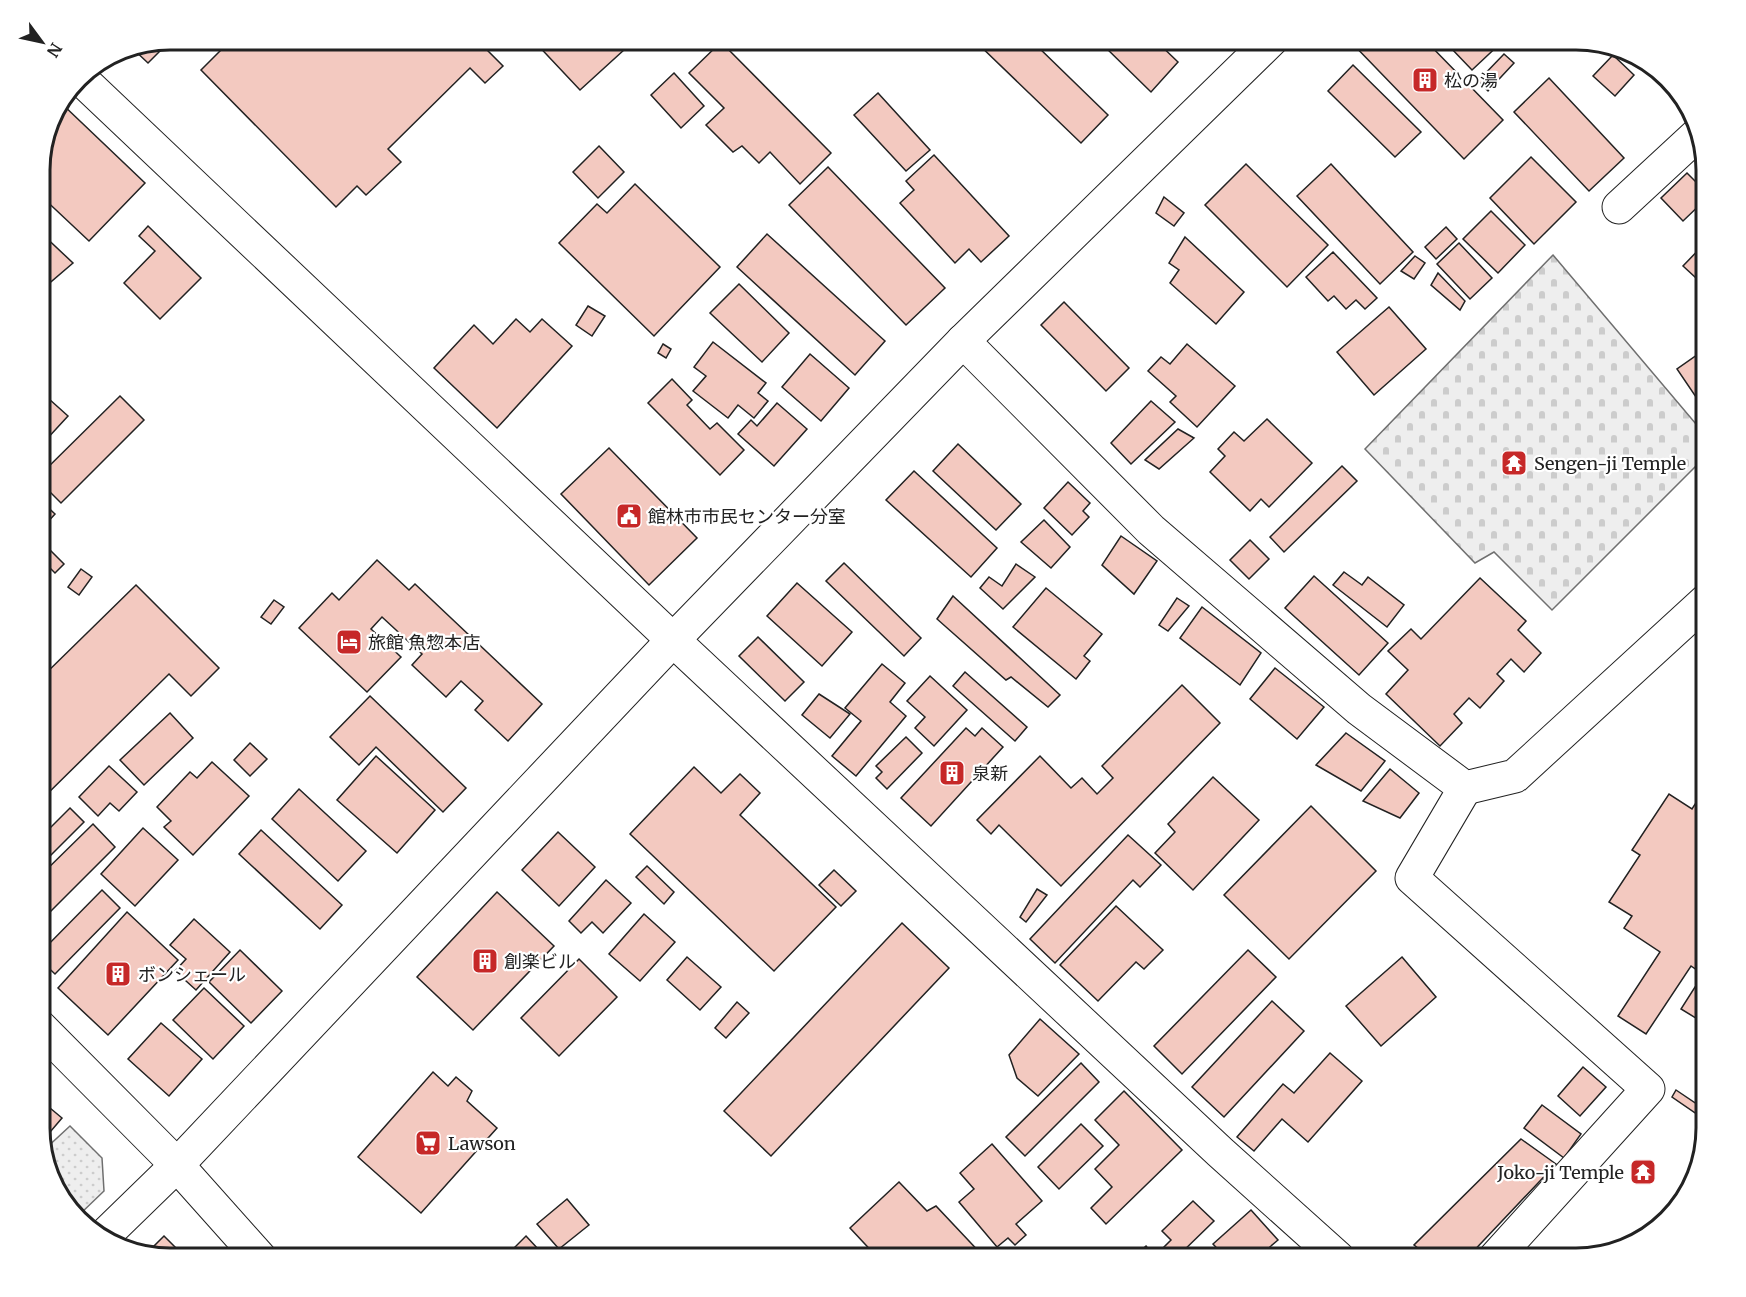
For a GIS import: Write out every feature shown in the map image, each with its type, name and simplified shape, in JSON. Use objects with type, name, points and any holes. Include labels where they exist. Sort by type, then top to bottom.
[{"type":"street","points":[[109,1231],[177,1165],[674,640],[963,341],[1261,50]]},
{"type":"street","points":[[86,83],[674,640],[1220,1152],[1327,1248]]},
{"type":"street","points":[[1619,207],[1692,139]]},
{"type":"street","points":[[963,341],[1151,530],[1359,709],[1465,788]]},
{"type":"street","points":[[1504,1248],[1648,1089],[1412,878],[1465,788],[1515,776],[1696,610]]},
{"type":"street","points":[[50,1037],[177,1165],[251,1248]]},
{"type":"green space","points":[[1553,255],[1696,424],[1696,466],[1552,610],[1494,552],[1475,563],[1365,449]]},
{"type":"green space","points":[[70,1126],[102,1158],[104,1191],[84,1211],[74,1201],[62,1181],[51,1144]]},
{"type":"building","points":[[221,50],[487,50],[503,66],[485,83],[470,68],[388,149],[401,162],[366,195],[357,186],[336,207],[201,70]]},
{"type":"building","points":[[542,50],[624,50],[580,90]]},
{"type":"building","points":[[713,50],[729,50],[831,153],[800,184],[770,152],[759,163],[742,146],[733,152],[706,125],[724,108],[689,73]]},
{"type":"building","points":[[984,50],[1041,50],[1108,115],[1081,143]]},
{"type":"building","points":[[1108,50],[1165,50],[1178,62],[1151,92]]},
{"type":"building","name":"松の湯","points":[[1359,50],[1435,50],[1503,120],[1464,159]]},
{"type":"building","points":[[1453,50],[1493,50],[1472,70]]},
{"type":"building","points":[[160,51],[148,63],[138,54]]},
{"type":"building","points":[[1504,54],[1514,63],[1488,91],[1478,81]]},
{"type":"building","points":[[1613,55],[1634,75],[1615,96],[1593,76]]},
{"type":"building","points":[[1353,65],[1421,132],[1395,157],[1328,91]]},
{"type":"building","points":[[674,73],[704,106],[681,128],[651,95]]},
{"type":"building","points":[[1549,78],[1624,158],[1589,191],[1514,112]]},
{"type":"building","points":[[878,93],[930,150],[906,171],[854,115]]},
{"type":"building","points":[[67,108],[145,183],[89,241],[50,204],[51,154],[59,123]]},
{"type":"building","points":[[599,146],[624,172],[598,198],[573,172]]},
{"type":"building","points":[[934,155],[1009,236],[981,262],[969,249],[955,263],[900,203],[914,190],[906,181]]},
{"type":"building","points":[[1531,157],[1576,202],[1534,244],[1490,198]]},
{"type":"building","points":[[1246,164],[1328,245],[1287,287],[1205,205]]},
{"type":"building","points":[[1331,164],[1413,252],[1380,284],[1297,196]]},
{"type":"building","points":[[828,167],[945,288],[906,325],[789,205]]},
{"type":"building","points":[[1687,173],[1696,182],[1696,209],[1683,221],[1661,198]]},
{"type":"building","points":[[635,184],[720,267],[654,336],[559,243],[597,204],[607,213]]},
{"type":"building","points":[[1164,197],[1184,213],[1174,226],[1156,213]]},
{"type":"building","points":[[1491,211],[1525,245],[1498,273],[1463,239]]},
{"type":"building","points":[[148,226],[201,278],[160,319],[124,283],[155,251],[139,236]]},
{"type":"building","points":[[1446,227],[1457,239],[1436,259],[1425,247]]},
{"type":"building","points":[[767,234],[885,341],[855,375],[737,267]]},
{"type":"building","points":[[1185,237],[1244,292],[1216,324],[1170,283],[1179,270],[1169,263]]},
{"type":"building","points":[[50,241],[73,263],[50,283]]},
{"type":"building","points":[[1459,243],[1492,278],[1470,299],[1437,264]]},
{"type":"building","points":[[1333,252],[1377,298],[1365,309],[1356,300],[1346,309],[1334,296],[1328,301],[1306,277]]},
{"type":"building","points":[[1696,252],[1696,278],[1683,266]]},
{"type":"building","points":[[1415,256],[1425,263],[1414,279],[1401,271]]},
{"type":"building","points":[[1438,273],[1465,301],[1460,310],[1431,285]]},
{"type":"building","points":[[739,284],[789,333],[762,362],[710,313]]},
{"type":"building","points":[[1064,302],[1129,368],[1106,391],[1041,325]]},
{"type":"building","points":[[588,306],[605,316],[592,336],[576,325]]},
{"type":"building","points":[[1389,307],[1426,349],[1374,395],[1337,352]]},
{"type":"building","points":[[516,319],[530,332],[542,319],[572,346],[497,428],[434,368],[474,325],[493,344]]},
{"type":"building","points":[[713,342],[766,383],[758,393],[768,401],[754,418],[738,405],[728,418],[693,391],[706,376],[694,367]]},
{"type":"building","points":[[663,344],[671,349],[666,358],[658,353]]},
{"type":"building","points":[[1187,344],[1235,386],[1197,427],[1170,402],[1176,396],[1148,371],[1161,357],[1170,364]]},
{"type":"building","points":[[810,354],[849,388],[821,421],[782,387]]},
{"type":"building","points":[[1696,356],[1696,397],[1677,369]]},
{"type":"building","points":[[672,379],[692,400],[687,405],[710,429],[717,423],[744,450],[720,475],[648,403]]},
{"type":"building","points":[[120,396],[144,420],[61,503],[50,492],[50,465]]},
{"type":"building","points":[[50,400],[68,416],[50,436]]},
{"type":"building","points":[[1151,401],[1175,422],[1131,464],[1111,443]]},
{"type":"building","points":[[777,403],[807,429],[774,466],[738,434],[751,420],[757,426]]},
{"type":"building","points":[[1267,419],[1312,463],[1269,507],[1261,499],[1250,511],[1210,472],[1225,456],[1218,449],[1234,432],[1244,441]]},
{"type":"building","points":[[1178,429],[1194,438],[1159,469],[1145,460]]},
{"type":"building","points":[[958,444],[1021,504],[996,530],[933,471]]},
{"type":"building","name":"館林市市民センター分室","points":[[609,448],[697,538],[649,585],[561,494]]},
{"type":"building","points":[[1342,466],[1357,481],[1284,552],[1270,537]]},
{"type":"building","points":[[914,471],[997,548],[971,577],[886,500]]},
{"type":"building","points":[[1068,482],[1090,503],[1083,511],[1089,517],[1072,535],[1044,508]]},
{"type":"building","points":[[50,509],[55,514],[50,519]]},
{"type":"building","points":[[1044,520],[1070,547],[1051,568],[1021,542]]},
{"type":"building","points":[[1121,536],[1157,561],[1134,594],[1102,565]]},
{"type":"building","points":[[1250,540],[1269,559],[1249,579],[1230,560]]},
{"type":"building","points":[[50,550],[64,564],[55,573],[50,568]]},
{"type":"building","name":"旅館 魚惣本店","points":[[377,560],[409,590],[415,584],[542,704],[508,741],[475,710],[483,701],[461,681],[446,697],[412,665],[422,654],[382,617],[371,629],[401,657],[367,692],[299,628],[332,593],[339,600]]},
{"type":"building","points":[[844,563],[921,638],[904,656],[826,581]]},
{"type":"building","points":[[1016,564],[1035,577],[1003,609],[980,588],[989,577],[1002,586]]},
{"type":"building","points":[[81,569],[92,577],[79,595],[68,587]]},
{"type":"building","points":[[1344,572],[1362,585],[1368,577],[1404,605],[1387,627],[1333,585]]},
{"type":"building","points":[[1314,576],[1388,643],[1359,675],[1285,608]]},
{"type":"building","points":[[1480,578],[1526,621],[1518,630],[1541,653],[1524,672],[1511,659],[1497,674],[1504,681],[1480,708],[1469,698],[1454,714],[1462,723],[1440,746],[1386,694],[1408,670],[1388,651],[1411,629],[1421,639]]},
{"type":"building","points":[[797,583],[852,632],[822,666],[767,616]]},
{"type":"building","points":[[136,585],[219,668],[191,696],[169,674],[50,791],[50,669]]},
{"type":"building","points":[[1046,588],[1102,634],[1084,656],[1090,661],[1076,679],[1013,627]]},
{"type":"building","points":[[953,596],[1060,695],[1048,707],[1011,677],[1006,680],[937,619]]},
{"type":"building","points":[[1177,598],[1189,606],[1168,631],[1159,625]]},
{"type":"building","points":[[274,600],[284,607],[271,624],[261,617]]},
{"type":"building","points":[[1202,607],[1261,653],[1240,685],[1180,638]]},
{"type":"building","points":[[758,637],[804,682],[785,701],[739,656]]},
{"type":"building","points":[[882,664],[905,683],[890,702],[906,716],[856,776],[832,756],[861,721],[845,708]]},
{"type":"building","points":[[1275,668],[1324,707],[1297,739],[1250,699]]},
{"type":"building","points":[[965,672],[1027,727],[1015,741],[953,686]]},
{"type":"building","points":[[930,676],[967,710],[934,746],[915,728],[925,717],[907,701]]},
{"type":"building","points":[[1182,685],[1220,723],[1061,886],[999,825],[991,834],[977,820],[1040,756],[1071,788],[1082,778],[1097,794],[1113,778],[1102,766]]},
{"type":"building","points":[[819,694],[850,714],[830,738],[802,715]]},
{"type":"building","points":[[370,696],[466,788],[443,812],[376,747],[359,765],[330,737]]},
{"type":"building","points":[[170,713],[193,738],[144,785],[120,760]]},
{"type":"building","name":"泉新","points":[[966,728],[975,736],[982,728],[1003,747],[931,826],[901,798]]},
{"type":"building","points":[[1346,733],[1385,761],[1361,791],[1316,765]]},
{"type":"building","points":[[906,737],[922,753],[887,789],[876,778],[882,772],[876,766]]},
{"type":"building","points":[[250,743],[267,759],[250,776],[234,760]]},
{"type":"building","points":[[376,756],[435,810],[397,853],[337,800]]},
{"type":"building","points":[[212,762],[249,796],[193,855],[164,827],[171,821],[157,807],[190,772],[197,778]]},
{"type":"building","points":[[109,766],[137,792],[119,811],[110,803],[98,816],[79,797]]},
{"type":"building","points":[[694,767],[721,793],[740,774],[760,793],[740,815],[836,907],[774,971],[630,834]]},
{"type":"building","points":[[1390,769],[1419,793],[1400,818],[1363,801]]},
{"type":"building","points":[[1213,777],[1259,820],[1193,890],[1155,853],[1175,832],[1168,824]]},
{"type":"building","points":[[299,789],[366,851],[338,881],[272,819]]},
{"type":"building","points":[[1669,794],[1692,809],[1696,803],[1696,969],[1691,966],[1646,1034],[1618,1016],[1660,952],[1624,928],[1632,916],[1609,902],[1640,855],[1632,850]]},
{"type":"building","points":[[1311,806],[1376,871],[1289,959],[1224,895]]},
{"type":"building","points":[[70,808],[84,822],[50,856],[50,828]]},
{"type":"building","points":[[93,824],[115,847],[50,912],[50,866]]},
{"type":"building","points":[[143,828],[178,860],[135,906],[101,874]]},
{"type":"building","points":[[261,830],[342,905],[320,929],[239,854]]},
{"type":"building","points":[[558,832],[595,867],[559,906],[522,870]]},
{"type":"building","points":[[1128,835],[1161,865],[1140,887],[1133,880],[1055,963],[1030,939]]},
{"type":"building","points":[[647,866],[674,892],[664,904],[636,877]]},
{"type":"building","points":[[834,870],[856,891],[841,906],[819,885]]},
{"type":"building","points":[[606,880],[631,903],[603,933],[592,922],[581,933],[569,921]]},
{"type":"building","points":[[1037,889],[1047,895],[1026,922],[1020,917]]},
{"type":"building","points":[[102,890],[120,908],[55,974],[50,969],[50,943]]},
{"type":"building","name":"創楽ビル","points":[[497,892],[554,946],[473,1030],[417,977]]},
{"type":"building","points":[[1116,906],[1163,950],[1144,969],[1136,962],[1098,1001],[1060,965]]},
{"type":"building","name":"ボンシェール","points":[[127,912],[178,960],[108,1035],[58,988]]},
{"type":"building","points":[[644,914],[675,942],[640,981],[609,954]]},
{"type":"building","points":[[194,919],[230,952],[196,990],[175,971],[186,959],[170,945]]},
{"type":"building","points":[[902,923],[949,968],[771,1156],[724,1111]]},
{"type":"building","points":[[240,950],[282,991],[251,1023],[209,982]]},
{"type":"building","points":[[1248,950],[1276,977],[1182,1074],[1154,1046]]},
{"type":"building","points":[[687,957],[721,987],[700,1010],[667,980]]},
{"type":"building","points":[[1402,957],[1436,997],[1381,1046],[1346,1006]]},
{"type":"building","points":[[579,959],[617,997],[559,1056],[521,1018]]},
{"type":"building","points":[[1695,987],[1696,988],[1696,1018],[1681,1009]]},
{"type":"building","points":[[204,988],[244,1026],[213,1059],[173,1020]]},
{"type":"building","points":[[1272,1001],[1304,1031],[1224,1117],[1192,1087]]},
{"type":"building","points":[[737,1002],[749,1013],[726,1038],[715,1028]]},
{"type":"building","points":[[1040,1019],[1079,1054],[1038,1096],[1017,1078],[1009,1055]]},
{"type":"building","points":[[161,1023],[202,1059],[169,1096],[128,1059]]},
{"type":"building","points":[[1330,1053],[1362,1081],[1308,1142],[1282,1119],[1254,1151],[1237,1137],[1283,1084],[1294,1093]]},
{"type":"building","points":[[1081,1063],[1099,1082],[1025,1156],[1006,1137]]},
{"type":"building","points":[[1583,1067],[1606,1087],[1580,1116],[1558,1096]]},
{"type":"building","name":"Lawson","points":[[433,1072],[448,1086],[456,1077],[472,1091],[467,1101],[497,1128],[421,1213],[358,1157]]},
{"type":"building","points":[[1676,1090],[1696,1104],[1696,1113],[1672,1097]]},
{"type":"building","points":[[1124,1091],[1182,1150],[1106,1224],[1091,1208],[1112,1187],[1095,1169],[1119,1145],[1095,1120]]},
{"type":"building","points":[[1542,1105],[1581,1134],[1564,1158],[1524,1128]]},
{"type":"building","points":[[50,1108],[62,1118],[50,1132]]},
{"type":"building","points":[[1081,1124],[1103,1146],[1059,1189],[1038,1167]]},
{"type":"building","points":[[1521,1139],[1556,1164],[1476,1248],[1418,1248],[1414,1245]]},
{"type":"building","points":[[992,1144],[1042,1201],[1016,1224],[1026,1235],[1015,1245],[1008,1238],[997,1247],[959,1202],[974,1189],[960,1173]]},
{"type":"building","points":[[899,1182],[927,1211],[936,1206],[976,1248],[869,1248],[850,1228]]},
{"type":"building","points":[[567,1199],[589,1225],[558,1248],[537,1224]]},
{"type":"building","points":[[1193,1201],[1214,1221],[1186,1248],[1165,1248],[1171,1240],[1162,1231]]},
{"type":"building","points":[[1251,1210],[1278,1240],[1269,1248],[1217,1248],[1213,1244]]},
{"type":"building","points":[[164,1236],[176,1248],[169,1248],[154,1246]]},
{"type":"building","points":[[526,1236],[537,1248],[514,1248]]},
{"type":"place","name":"松の湯","points":[[1425,80]]},
{"type":"place","name":"Sengen-ji Temple","points":[[1514,463]]},
{"type":"place","name":"館林市市民センター分室","points":[[629,516]]},
{"type":"place","name":"旅館 魚惣本店","points":[[349,642]]},
{"type":"place","name":"泉新","points":[[952,773]]},
{"type":"place","name":"創楽ビル","points":[[485,961]]},
{"type":"place","name":"ボンシェール","points":[[118,974]]},
{"type":"place","name":"Lawson","points":[[428,1143]]},
{"type":"place","name":"Joko-ji Temple","points":[[1643,1172]]}]
